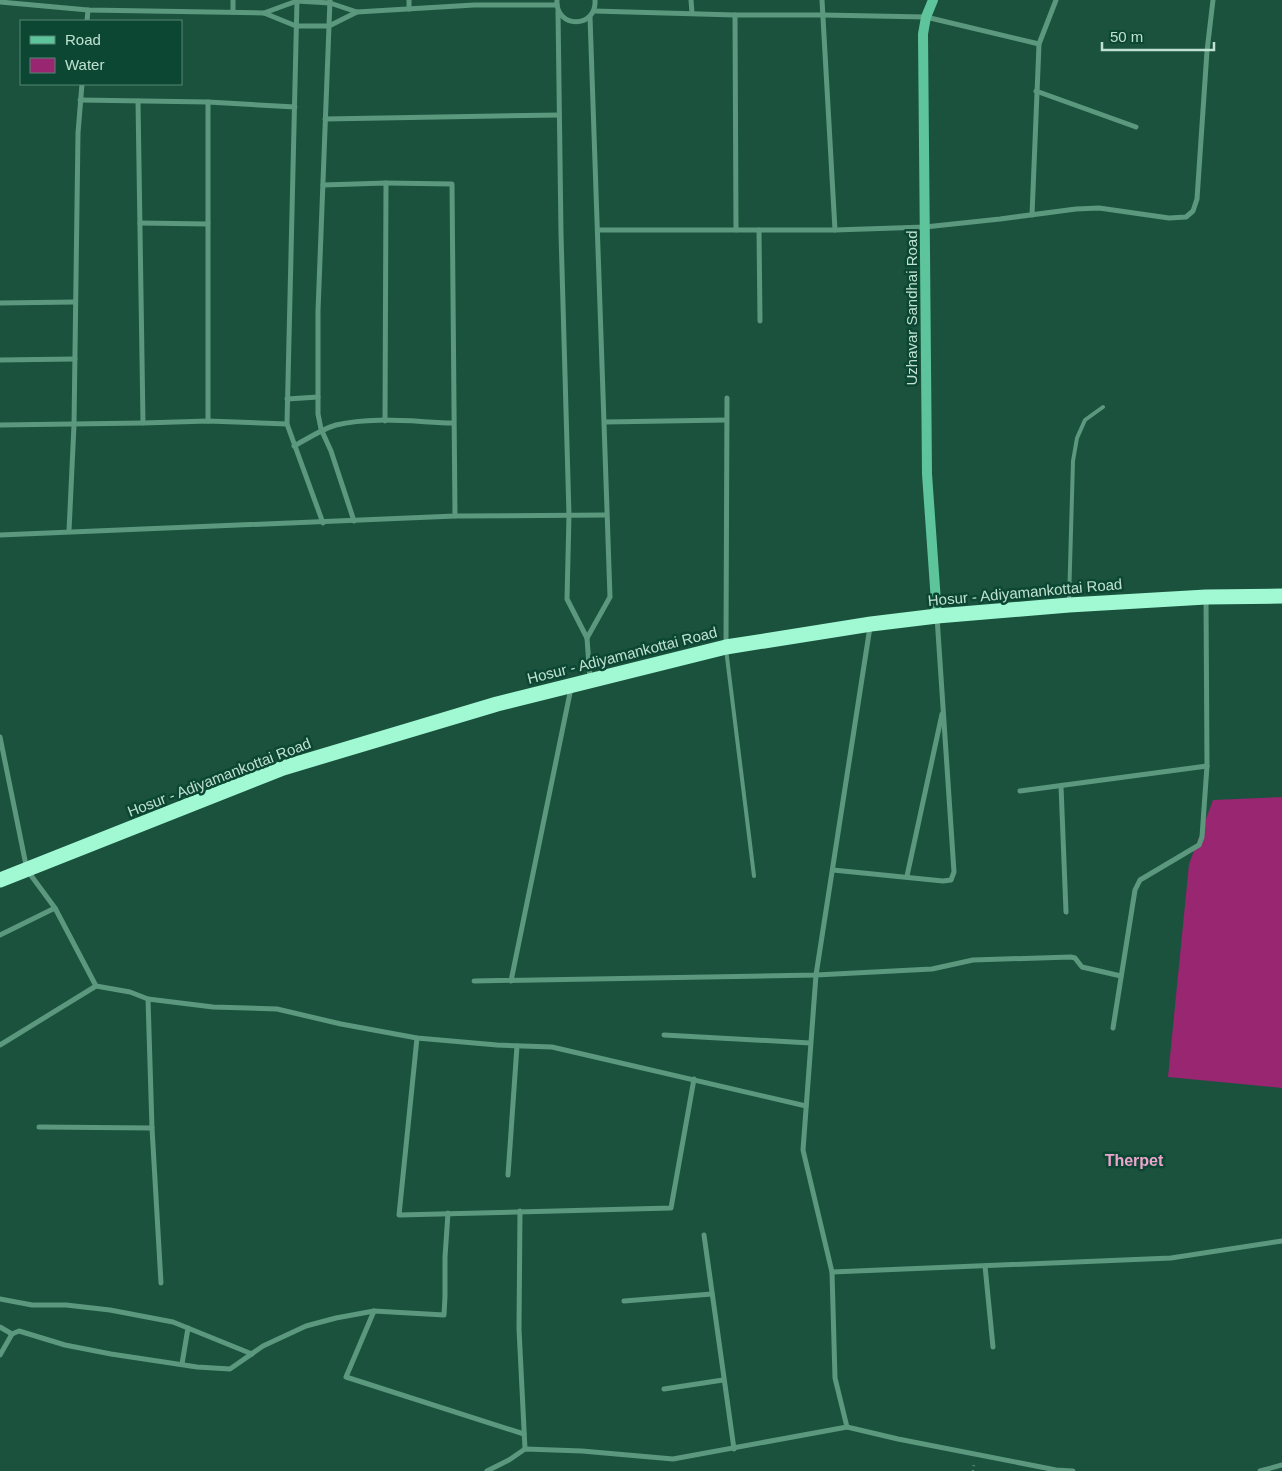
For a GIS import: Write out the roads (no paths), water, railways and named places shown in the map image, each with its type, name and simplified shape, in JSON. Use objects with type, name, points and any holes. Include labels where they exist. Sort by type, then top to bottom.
[{"type":"highway","name":"Hosur - Adiyamankottai Road","points":[[0,880],[283,768],[497,704],[726,647],[871,624],[937,616],[1069,605],[1206,597],[1282,596]]},
{"type":"main road","name":"Uzhavar Sandhai Road","points":[[933,0],[926,17],[923,34],[927,474],[937,616]]},
{"type":"street","points":[[50,7],[51,0]]},
{"type":"street","points":[[233,0],[233,12]]},
{"type":"street","points":[[408,0],[409,9]]},
{"type":"street","points":[[557,5],[567,20],[573,22],[585,20],[590,16],[594,11],[595,0]]},
{"type":"street","points":[[691,0],[692,13]]},
{"type":"street","points":[[822,0],[835,230]]},
{"type":"street","points":[[1032,215],[1039,44],[1056,0]]},
{"type":"street","points":[[598,230],[835,230],[925,226],[1099,208],[1169,218],[1186,217],[1194,211],[1197,199],[1207,51],[1213,0]]},
{"type":"street","points":[[264,13],[297,1],[330,1],[357,12]]},
{"type":"street","points":[[297,1],[286,424],[322,523]]},
{"type":"street","points":[[330,1],[318,311],[318,414],[322,432],[354,521]]},
{"type":"street","points":[[0,2],[88,10],[264,13],[296,26],[329,26],[357,12],[474,3],[557,5]]},
{"type":"street","points":[[557,5],[569,515],[567,599],[588,638],[590,680]]},
{"type":"street","points":[[87,20],[88,10]]},
{"type":"street","points":[[594,11],[926,17],[1039,44]]},
{"type":"street","points":[[735,15],[736,230]]},
{"type":"street","points":[[588,638],[610,597],[590,16]]},
{"type":"street","points":[[69,532],[74,425],[78,133],[82,85]]},
{"type":"street","points":[[1036,91],[1136,128]]},
{"type":"street","points":[[80,100],[208,102],[295,107]]},
{"type":"street","points":[[138,101],[142,424]]},
{"type":"street","points":[[208,102],[208,421]]},
{"type":"street","points":[[325,119],[559,115]]},
{"type":"street","points":[[323,185],[386,183],[452,184],[455,516]]},
{"type":"street","points":[[385,421],[386,183]]},
{"type":"street","points":[[140,223],[208,224]]},
{"type":"street","points":[[760,230],[760,321]]},
{"type":"street","points":[[0,303],[75,302]]},
{"type":"street","points":[[0,360],[75,360]]},
{"type":"street","points":[[287,399],[318,397]]},
{"type":"street","points":[[726,398],[726,647]]},
{"type":"street","points":[[605,422],[726,420]]},
{"type":"street","points":[[0,425],[142,424],[208,421],[286,424]]},
{"type":"street","points":[[294,446],[334,426],[358,422],[453,423]]},
{"type":"street","points":[[0,535],[455,516],[606,515]]},
{"type":"street","points":[[1113,1028],[1135,890],[1140,880],[1199,845],[1202,837],[1207,766],[1206,597]]},
{"type":"street","points":[[833,870],[943,881],[951,880],[954,872],[937,616]]},
{"type":"street","points":[[847,1427],[835,1378],[832,1272],[803,1150],[816,975],[871,624]]},
{"type":"street","points":[[511,981],[572,684]]},
{"type":"street","points":[[908,876],[944,706]]},
{"type":"street","points":[[0,737],[27,870],[55,908],[96,986]]},
{"type":"street","points":[[1020,792],[1207,766]]},
{"type":"street","points":[[1061,786],[1066,912]]},
{"type":"street","points":[[0,935],[55,908]]},
{"type":"street","points":[[474,981],[816,975],[932,969],[972,960],[1071,957],[1075,958],[1082,967],[1121,976]]},
{"type":"street","points":[[0,1045],[96,986],[130,992],[148,999],[213,1007],[277,1009],[341,1024],[417,1038],[552,1047],[806,1106]]},
{"type":"street","points":[[148,999],[152,1128],[161,1283]]},
{"type":"street","points":[[664,1035],[810,1043]]},
{"type":"street","points":[[417,1038],[399,1214],[671,1208],[694,1079]]},
{"type":"street","points":[[508,1175],[517,1046]]},
{"type":"street","points":[[39,1127],[152,1128]]},
{"type":"street","points":[[520,1211],[519,1329],[525,1449]]},
{"type":"street","points":[[0,1355],[12,1334],[19,1331],[65,1345],[111,1354],[230,1369],[263,1346],[306,1326],[374,1311],[444,1316],[448,1213]]},
{"type":"street","points":[[704,1235],[734,1449]]},
{"type":"street","points":[[832,1272],[1172,1258],[1282,1241]]},
{"type":"street","points":[[986,1266],[993,1347]]},
{"type":"street","points":[[624,1301],[712,1294]]},
{"type":"street","points":[[0,1299],[32,1305],[66,1305],[110,1310],[173,1322],[252,1354]]},
{"type":"street","points":[[374,1311],[346,1377],[524,1434]]},
{"type":"street","points":[[0,1327],[12,1334]]},
{"type":"street","points":[[182,1364],[188,1328]]},
{"type":"street","points":[[664,1389],[723,1380]]},
{"type":"street","points":[[487,1471],[509,1460],[525,1449],[582,1451],[674,1459],[847,1427],[898,1440],[1056,1470],[1073,1471]]},
{"type":"street","points":[[1260,1471],[1282,1465]]},
{"type":"lane","points":[[1069,605],[1073,461],[1077,438],[1085,420],[1103,407]]},
{"type":"lane","points":[[726,647],[754,876]]},
{"type":"water","points":[[1282,797],[1282,1088],[1168,1077],[1189,864],[1213,800]]},
{"type":"district","name":"Therpet","points":[[1134,1160]]}]
